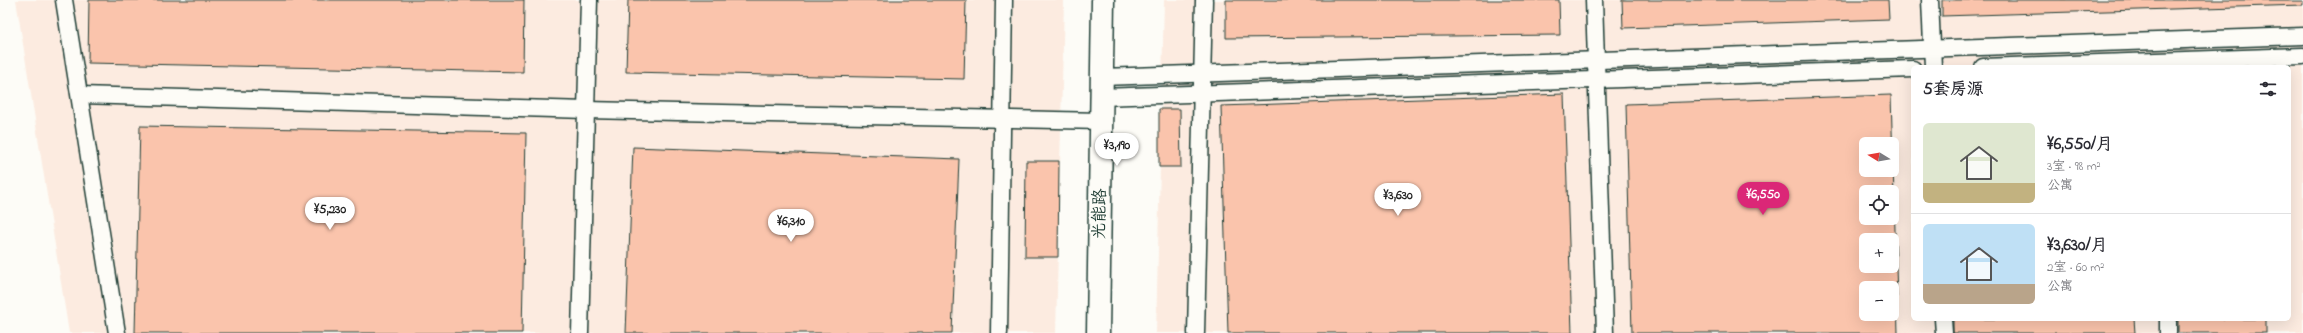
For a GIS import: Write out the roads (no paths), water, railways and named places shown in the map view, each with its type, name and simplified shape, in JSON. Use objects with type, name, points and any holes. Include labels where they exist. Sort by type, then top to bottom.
[{"type":"street","name":"光能路","points":[[1098,333],[1103,0]]},
{"type":"lane","points":[[64,0],[117,333]]},
{"type":"lane","points":[[580,333],[589,0]]},
{"type":"lane","points":[[999,333],[1004,0]]},
{"type":"lane","points":[[1196,333],[1204,0]]},
{"type":"lane","points":[[1594,0],[1605,333]]},
{"type":"lane","points":[[1930,0],[1933,65]]},
{"type":"lane","points":[[1102,87],[1203,73],[2303,36]]},
{"type":"lane","points":[[2154,41],[2157,64]]},
{"type":"lane","points":[[2099,65],[2157,64],[2303,56]]},
{"type":"lane","points":[[1102,87],[1202,94],[1911,70]]},
{"type":"lane","points":[[80,96],[586,110],[1101,121]]},
{"type":"lane","points":[[1943,321],[1944,333]]},
{"type":"lane","points":[[2168,321],[2168,333]]}]
